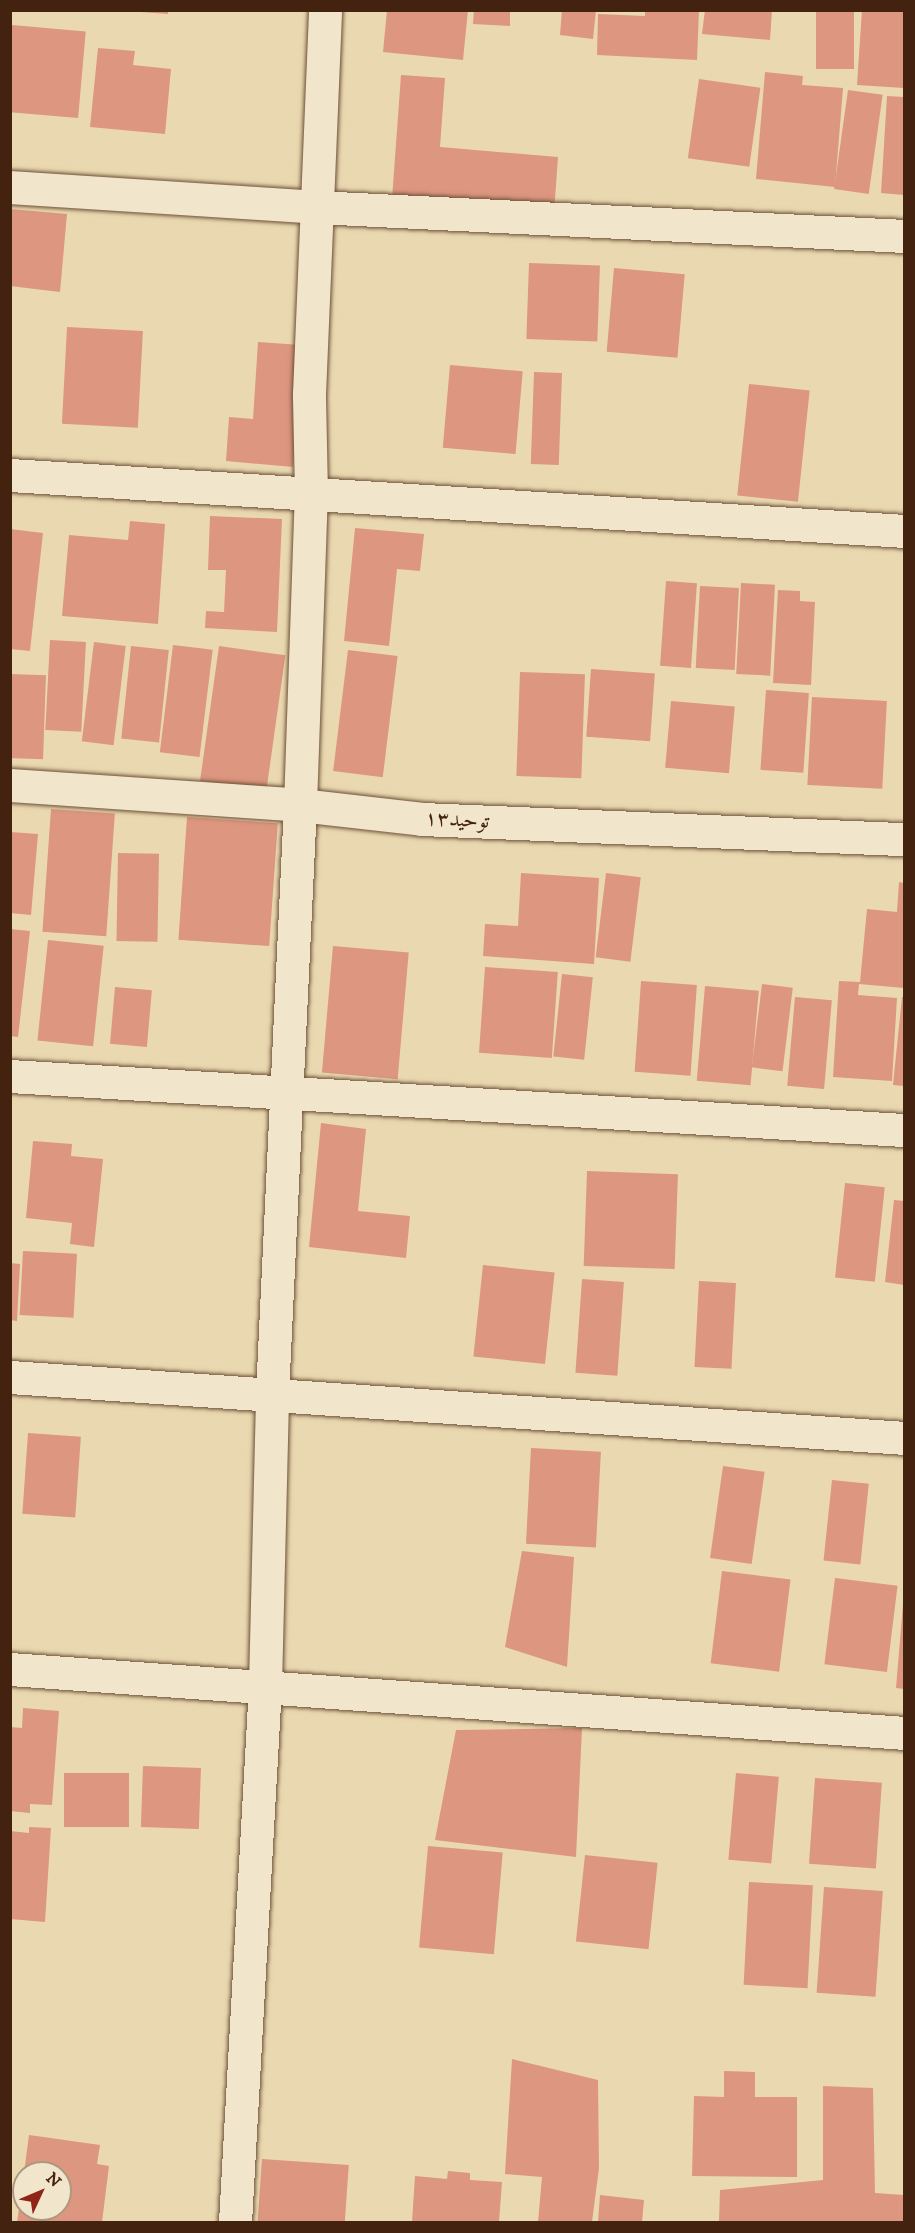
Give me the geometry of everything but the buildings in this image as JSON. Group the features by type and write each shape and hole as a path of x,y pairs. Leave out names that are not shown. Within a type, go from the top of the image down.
{"street":[{"path":"235,2223 265,1685 272,1394 300,805 311,493 309,394 325,10"},
{"path":"10,187 316,207 904,236"},
{"path":"10,475 904,531"},
{"name":"توحید۱۳","path":"10,785 300,805 422,819 904,839"},
{"path":"10,1076 904,1130"},
{"path":"10,1377 904,1438"},
{"path":"10,1669 265,1685 904,1733"}]}
